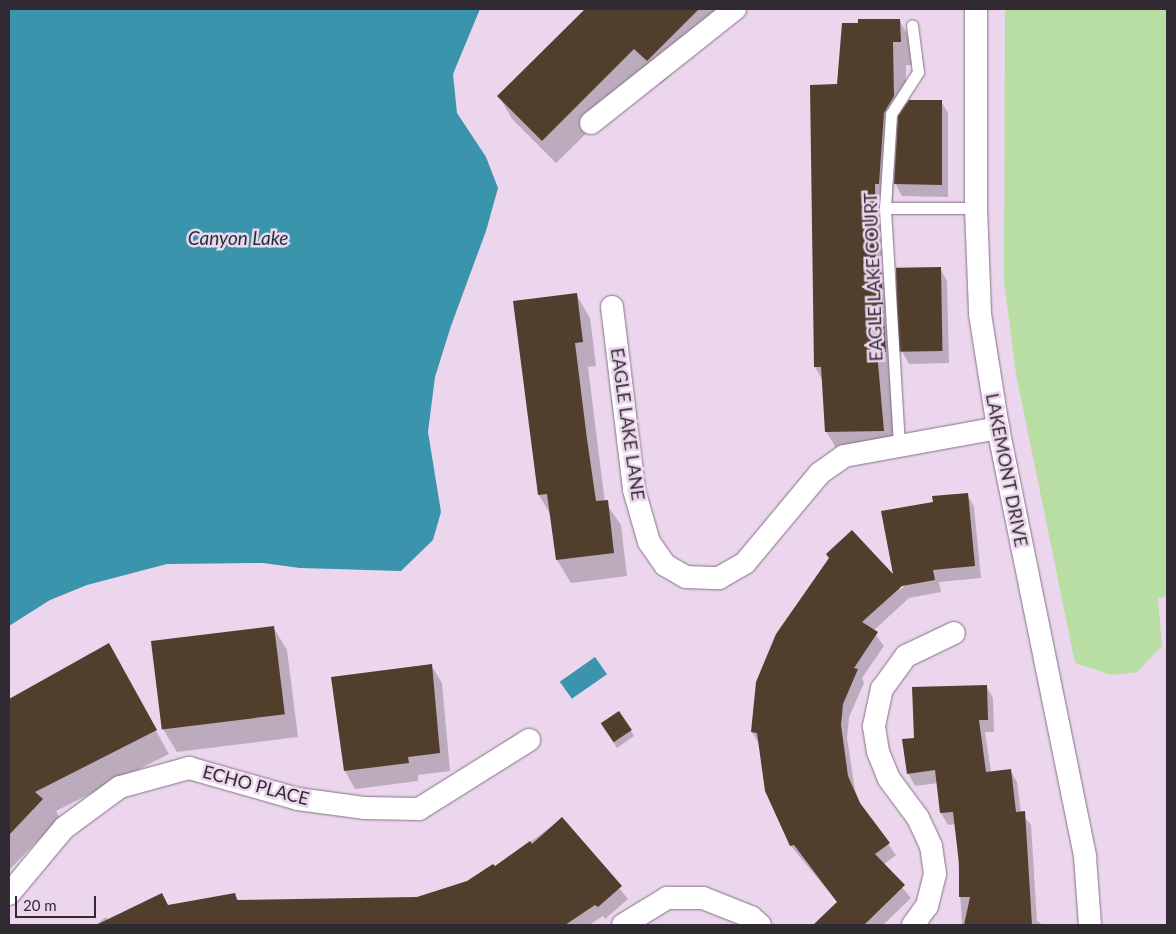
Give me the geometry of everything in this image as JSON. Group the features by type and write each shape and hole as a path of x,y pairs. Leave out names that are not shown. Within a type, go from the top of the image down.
{"street":[{"path":"591,123 735,9"},
{"name":"LAKEMONT DRIVE","path":"976,9 976,208 980,314 998,428 1085,857 1090,925"},
{"name":"EAGLE LAKE LANE","path":"612,307 634,490 649,542 665,565 686,577 719,578 745,563 820,473 844,456 998,428"},
{"path":"913,925 927,906 935,874 931,846 918,818 889,779 878,752 874,726 882,689 906,656 954,633"},
{"name":"ECHO PLACE","path":"9,894 64,828 120,787 189,768 298,799 365,808 419,809 529,740"},
{"path":"623,925 667,898 703,898 751,917 760,925"}],"lane":[{"name":"EAGLE LAKE COURT","path":"899,446 885,208 891,114 918,72 912,25"},
{"path":"885,208 976,208"}],"green space":[{"path":"1005,9 1167,9 1167,597 1158,598 1162,646 1137,672 1112,675 1075,663 1016,374 1004,281"}],"water":[{"name":"Canyon Lake","path":"9,9 480,9 453,74 457,113 486,157 498,188 486,231 451,326 435,377 428,432 441,512 433,540 401,571 300,568 263,563 167,564 87,585 50,600 9,626"},
{"path":"595,657 607,674 572,699 560,682"}],"building":[{"path":"585,9 699,9 647,61 634,49 542,141 497,96"},
{"path":"858,19 900,19 901,42 893,42 894,96 884,113 879,184 875,184 876,269 881,269 886,352 877,352 884,431 825,432 821,367 814,367 810,85 837,84 842,23 858,23"},
{"path":"909,100 942,100 942,185 894,184 898,116"},
{"path":"941,267 942,351 897,352 896,268"},
{"path":"577,293 583,342 575,343 587,439 596,501 608,500 614,553 556,560 547,494 538,495 513,301"},
{"path":"968,493 975,566 933,570 935,580 902,586 862,622 878,632 854,668 858,669 843,704 841,725 848,776 860,803 890,843 875,854 905,885 864,925 813,925 837,902 794,845 790,846 765,791 757,733 751,732 756,682 776,634 829,558 826,554 852,530 893,574 881,511 933,502 932,496"},
{"path":"274,626 285,714 162,729 151,641"},
{"path":"109,643 157,730 35,792 43,799 9,835 9,699"},
{"path":"432,664 440,753 408,757 409,763 344,771 331,677"},
{"path":"987,685 988,720 979,720 986,772 1011,769 1016,812 1025,811 1032,925 964,925 970,897 959,897 959,863 953,812 940,813 935,770 907,774 902,739 914,738 912,687"},
{"path":"619,711 632,730 614,742 601,723"},
{"path":"562,817 622,886 598,907 595,905 565,925 96,925 162,893 168,905 235,893 237,900 417,897 467,881 493,864 495,866 530,841 532,844"}]}
